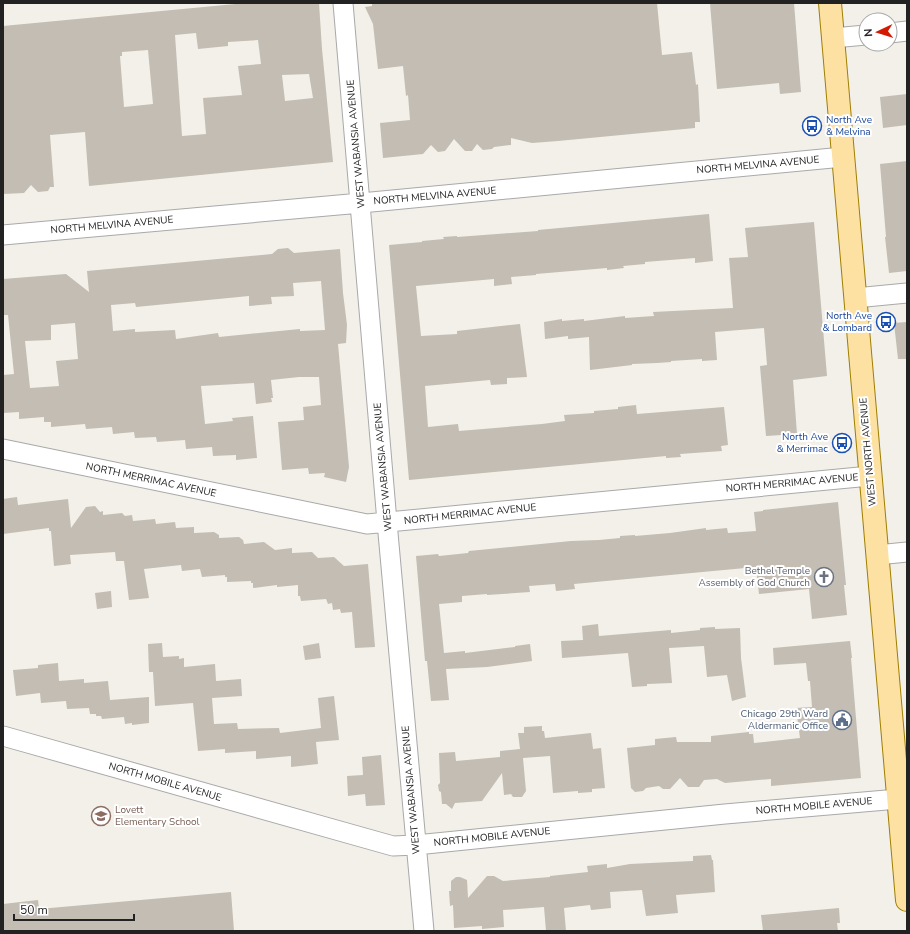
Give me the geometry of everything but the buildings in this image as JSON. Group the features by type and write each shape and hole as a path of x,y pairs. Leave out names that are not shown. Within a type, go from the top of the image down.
{"main road":[{"name":"WEST NORTH AVENUE","path":"830,3 907,900"}],"street":[{"name":"WEST WABANSIA AVENUE","path":"343,3 387,522 424,931"},
{"path":"833,38 858,36"},
{"name":"NORTH MELVINA AVENUE","path":"3,235 361,203 843,157"},
{"path":"855,298 907,293"},
{"name":"NORTH MERRIMAC AVENUE","path":"3,449 367,524 870,476"},
{"path":"877,555 907,552"},
{"name":"NORTH MOBILE AVENUE","path":"3,736 393,846 898,799"}],"place":[{"name":"North Ave & Melvina","path":"812,126"},
{"name":"North Ave & Lombard","path":"886,322"},
{"name":"North Ave & Merrimac","path":"842,443"},
{"name":"Bethel Temple Assembly of God Church","path":"824,577"},
{"name":"Chicago 29th Ward Aldermanic Office","path":"842,720"},
{"name":"Lovett Elementary School","path":"101,816"}]}
